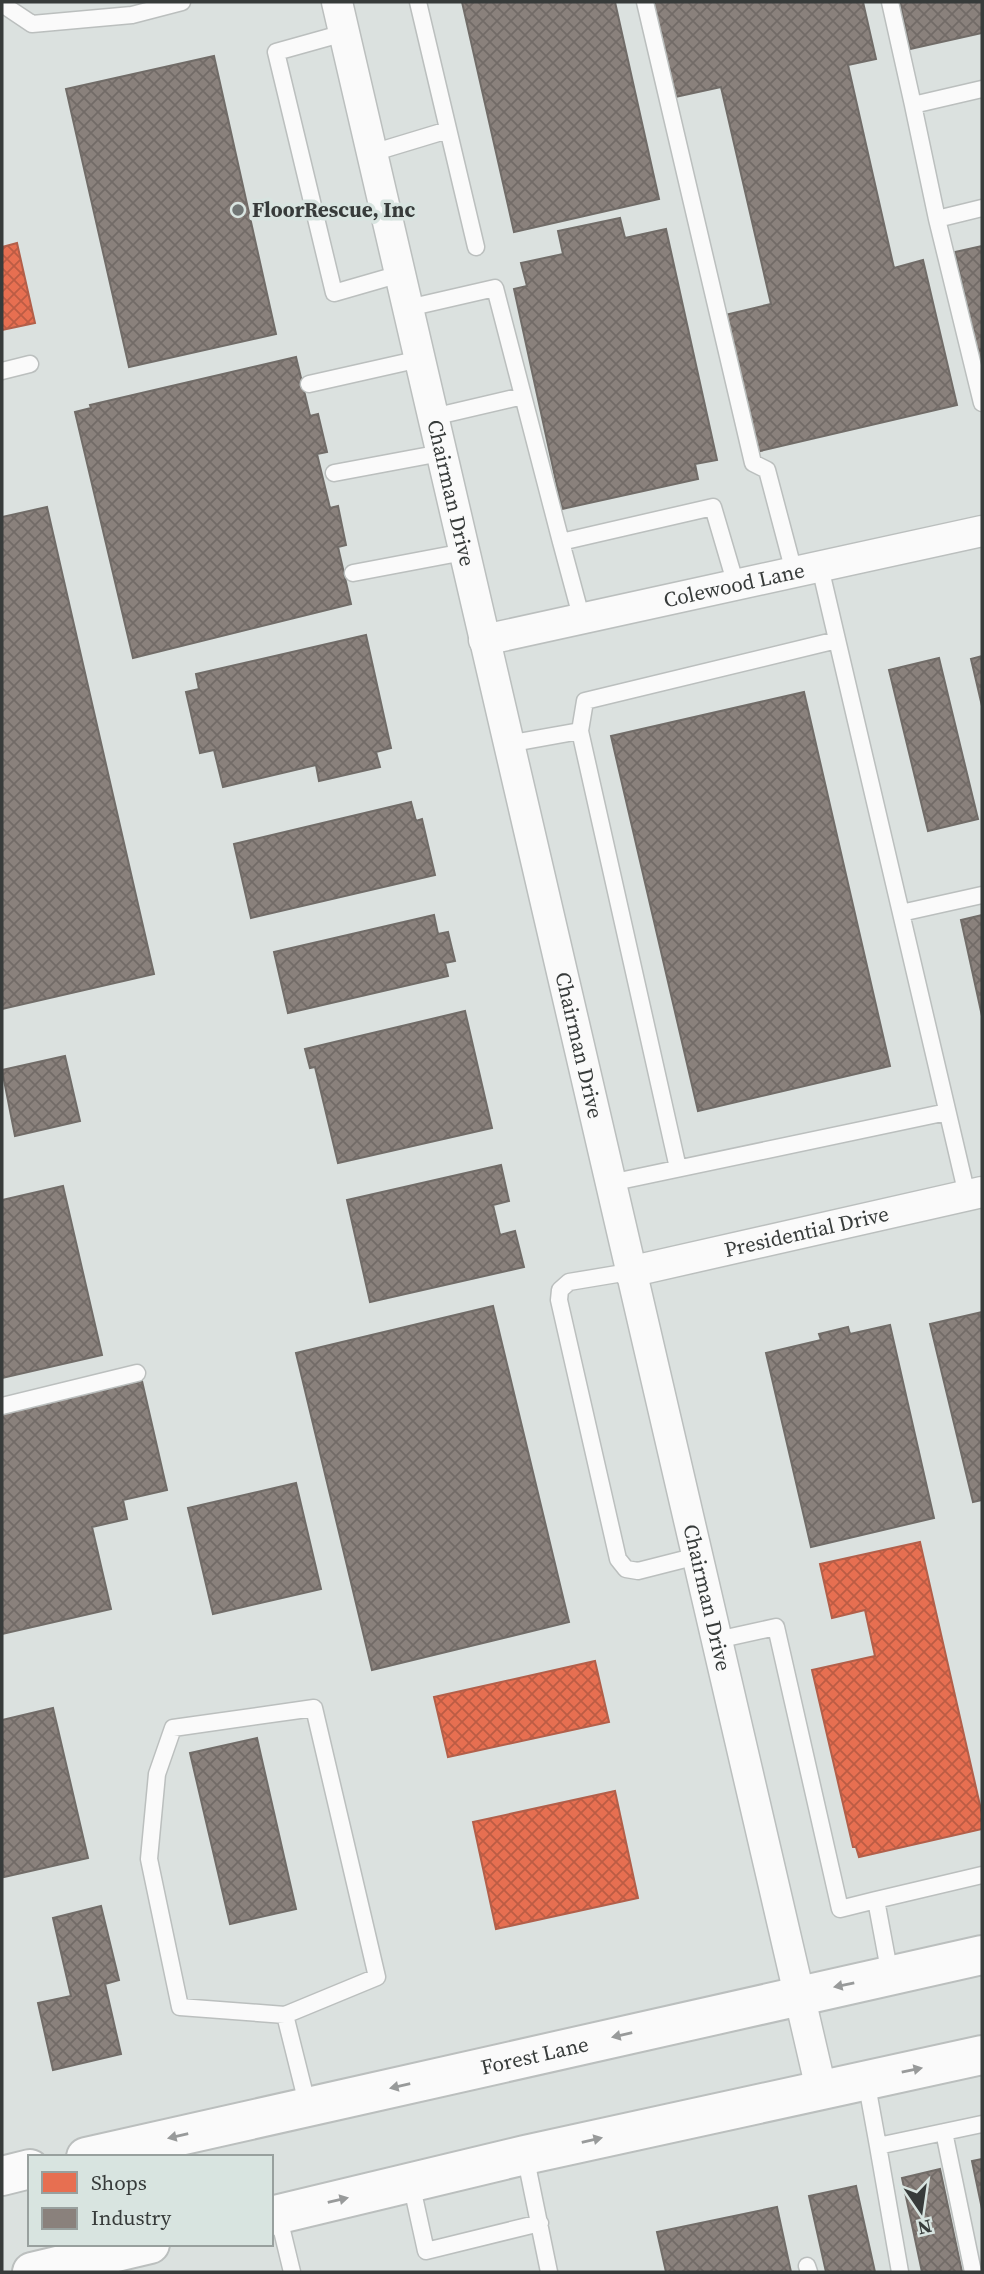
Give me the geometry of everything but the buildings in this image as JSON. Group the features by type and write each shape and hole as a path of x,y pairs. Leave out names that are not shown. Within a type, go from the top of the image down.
{"main road":[{"name":"Forest Lane","path":"95,2155 982,1955"},
{"path":"275,2215 525,2155 982,2055"},
{"path":"2,2176 28,2170"},
{"path":"55,2270 143,2246"}],"street":[{"name":"Chairman Drive","path":"337,2 629,1272 821,2089"},
{"name":"Colewood Lane","path":"484,640 982,530"},
{"name":"Presidential Drive","path":"629,1272 975,1193"}],"lane":[{"path":"2,4 32,24 132,15 181,2"},
{"path":"418,2 477,247"},
{"path":"645,2 753,463 767,470 837,640 947,1112 975,1193"},
{"path":"890,2 937,219 982,403"},
{"path":"344,33 276,52 334,293 400,274"},
{"path":"913,105 982,89"},
{"path":"372,153 448,130"},
{"path":"937,219 982,208"},
{"path":"408,308 495,288 582,620"},
{"path":"309,384 419,359"},
{"path":"2,371 30,364"},
{"path":"433,417 523,396"},
{"path":"334,473 441,453"},
{"path":"561,542 713,507 736,585"},
{"path":"353,573 464,552"},
{"path":"678,1168 580,731 585,701 837,640"},
{"path":"508,744 580,731"},
{"path":"901,913 982,895"},
{"path":"610,1183 947,1112"},
{"path":"629,1272 569,1282 560,1290 559,1300 618,1559 626,1569 638,1571 697,1556"},
{"path":"2,1406 137,1373"},
{"path":"717,1640 776,1627 840,1909 982,1875"},
{"path":"314,1708 377,1977 285,2015 180,2007 149,1860 150,1847 157,1774 173,1728 314,1708"},
{"path":"876,1900 890,1975"},
{"path":"285,2015 308,2107"},
{"path":"866,2080 900,2272"},
{"path":"878,2146 982,2124"},
{"path":"944,2132 974,2272"},
{"path":"525,2155 549,2272"},
{"path":"411,2182 426,2251 540,2223"},
{"path":"275,2215 292,2272"}],"place":[{"name":"FloorRescue, Inc","path":"238,210"}]}
